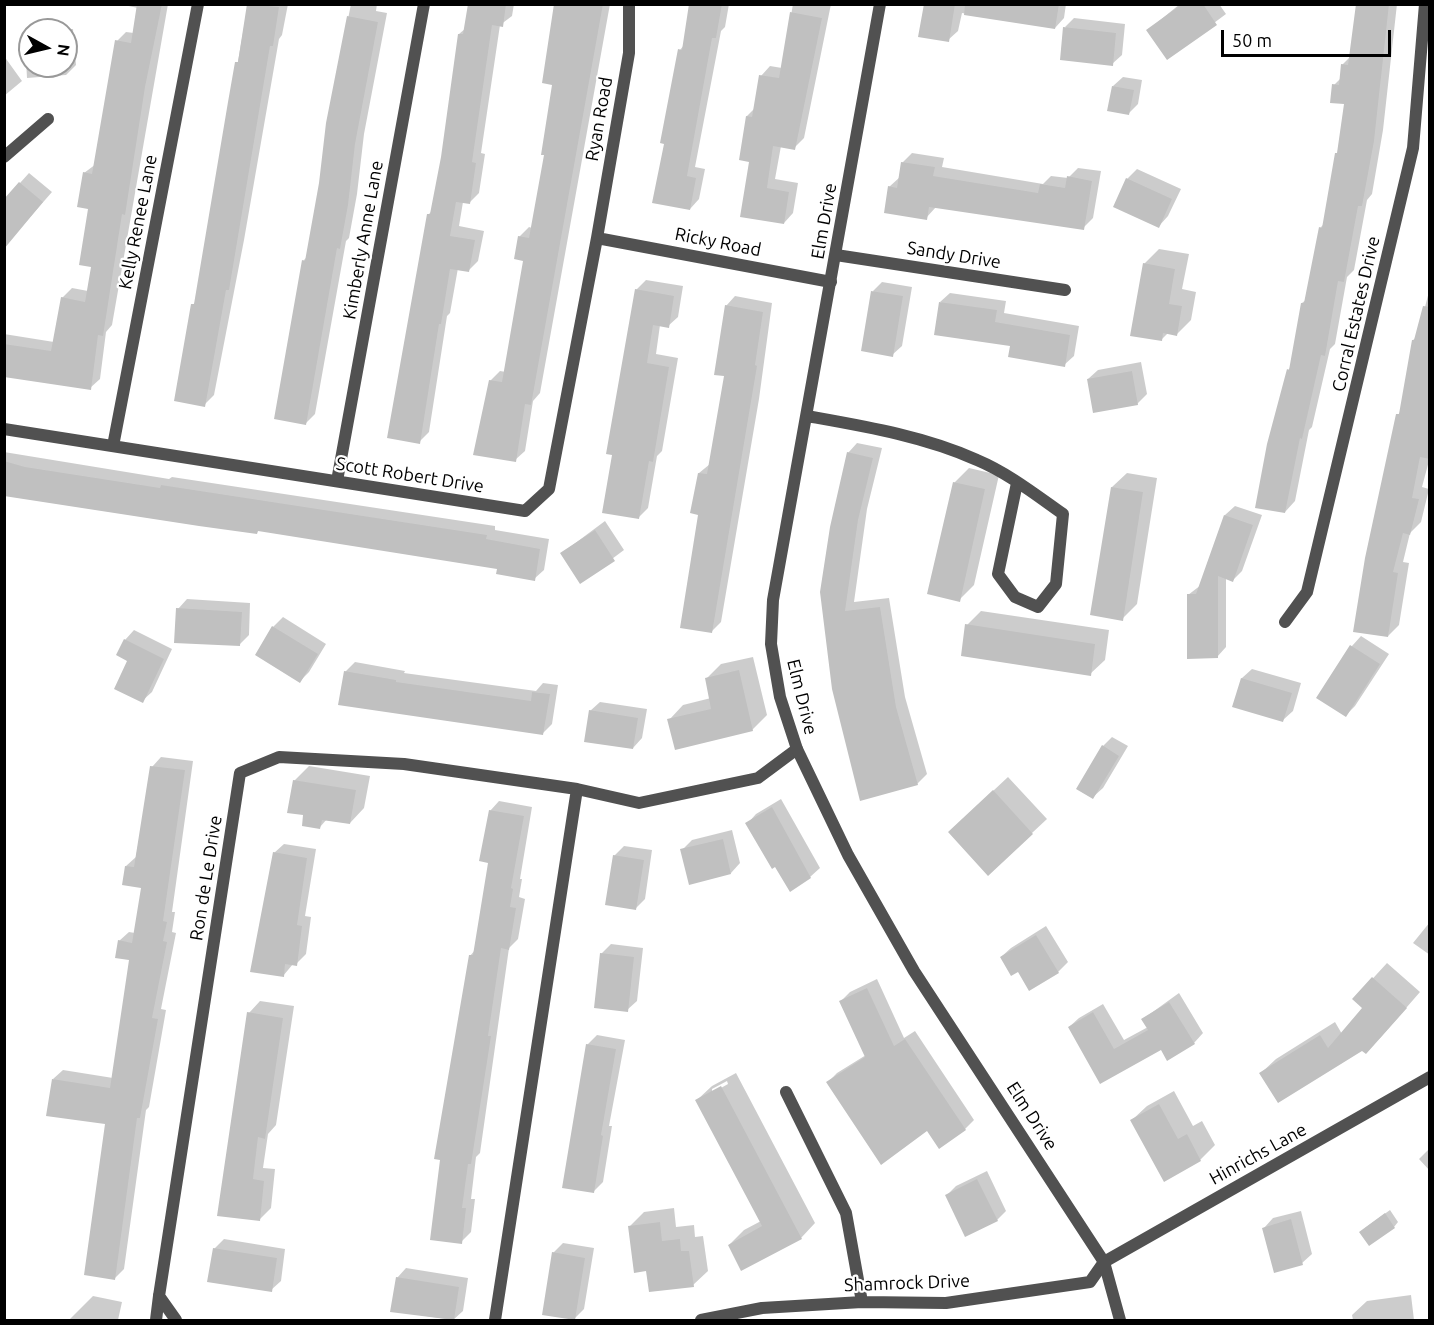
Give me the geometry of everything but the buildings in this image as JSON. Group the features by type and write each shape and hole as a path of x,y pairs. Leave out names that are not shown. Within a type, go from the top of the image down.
{"street":[{"name":"Kelly Renee Lane","path":"113,446 198,4"},
{"name":"Kimberly Anne Lane","path":"337,481 424,4"},
{"name":"Ryan Road","path":"597,238 629,53 629,4"},
{"name":"Elm Drive","path":"880,4 773,600 771,644 780,697 797,749 848,855 915,971 1104,1262 1120,1320"},
{"name":"Corral Estates Drive","path":"1285,622 1306,592 1413,148 1425,4"},
{"path":"4,157 48,119"},
{"name":"Scott Robert Drive","path":"4,429 525,511 549,489 597,238"},
{"name":"Ricky Road","path":"597,238 831,282"},
{"name":"Sandy Drive","path":"836,255 1065,290"},
{"path":"807,416 919,440 978,460 1017,483 1063,514 1056,584 1038,607 1015,597 998,574 1017,483"},
{"name":"Ron de Le Drive","path":"159,1296 240,773 279,757 404,764 577,789 639,803 758,778 797,749"},
{"path":"495,1320 577,789"},
{"name":"Hinrichs Lane","path":"1104,1262 1430,1077"},
{"path":"786,1092 846,1213 862,1302"},
{"name":"Shamrock Drive","path":"705,1320 762,1308 862,1302 946,1303 1090,1282 1104,1262"},
{"path":"156,1320 159,1296"},
{"path":"159,1296 176,1320"}]}
